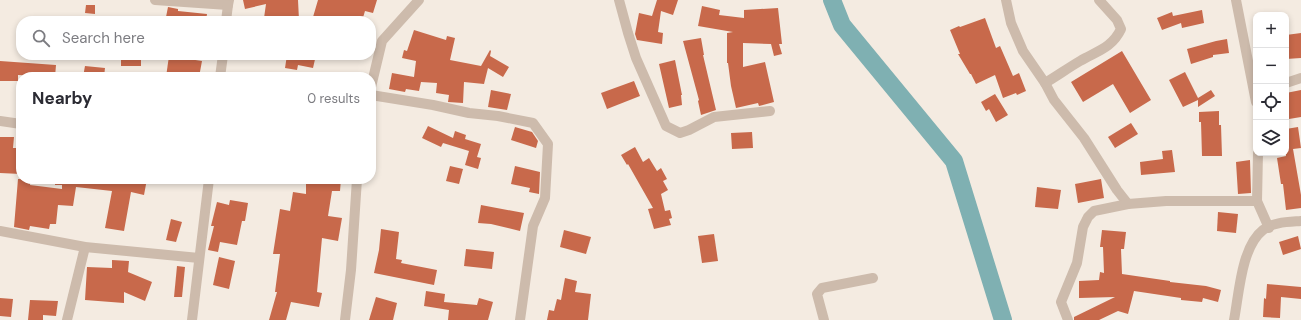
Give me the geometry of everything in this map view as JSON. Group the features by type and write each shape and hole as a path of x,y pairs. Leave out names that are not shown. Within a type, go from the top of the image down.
{"street":[{"path":"155,0 228,2 227,16"},
{"path":"375,72 382,41 419,0"},
{"path":"619,0 636,58 666,126 680,133 714,117 770,111"},
{"path":"1006,0 1011,23 1023,51 1045,83 1054,100 1084,138 1117,190 1128,204"},
{"path":"1045,83 1081,60 1101,50 1117,37 1121,29 1117,20 1099,0"},
{"path":"1236,0 1254,84"},
{"path":"221,72 222,60"},
{"path":"1289,82 1301,78"},
{"path":"376,96 533,123 548,144 546,198 533,226 520,320"},
{"path":"0,121 16,123"},
{"path":"1258,156 1257,201 1269,228"},
{"path":"192,320 208,184"},
{"path":"344,320 351,270 356,184"},
{"path":"1068,320 1061,302 1077,263 1083,227 1088,217 1094,211 1128,204 1166,201 1257,201"},
{"path":"1234,320 1244,265 1250,247 1263,230 1282,222 1301,221"},
{"path":"0,231 85,247 199,258"},
{"path":"67,320 85,247"},
{"path":"824,320 817,294 822,288 873,278"}],"building":[{"path":"243,0 298,0 299,16 264,16 266,4 245,9"},
{"path":"318,0 377,0 373,13 365,11 364,16 313,16"},
{"path":"657,0 678,0 673,15 661,11 658,32 663,33 662,44 637,40 635,34 639,13 652,16"},
{"path":"86,5 95,5 95,14 85,13"},
{"path":"702,6 720,10 719,15 744,18 744,10 778,8 782,44 779,44 782,54 774,56 771,44 743,43 743,67 765,62 774,102 759,106 758,103 736,108 727,63 727,33 733,32 698,26"},
{"path":"168,7 178,9 178,11 207,14 207,16 166,16"},
{"path":"1202,10 1204,23 1182,28 1181,23 1162,30 1157,18 1172,12 1173,16"},
{"path":"985,18 996,48 1000,46 1013,76 1019,73 1026,91 1017,95 1016,93 1003,98 995,75 976,84 958,54 960,54 950,30"},
{"path":"414,30 446,40 447,36 455,38 450,60 481,66 490,50 490,56 509,67 503,77 488,68 484,84 464,82 463,103 448,102 449,95 436,93 437,83 421,82 419,91 406,89 405,92 389,89 392,73 414,77 416,61 402,58 404,50 407,51"},
{"path":"1301,33 1301,58 1289,59 1289,35"},
{"path":"701,38 703,55 716,110 701,115 699,100 683,41"},
{"path":"1227,39 1229,53 1213,55 1213,57 1191,64 1187,49"},
{"path":"1122,51 1151,100 1130,113 1113,84 1083,102 1071,82"},
{"path":"121,60 141,60 141,66 121,66"},
{"path":"168,60 202,61 200,72 167,72"},
{"path":"286,60 315,60 313,68 298,65 297,70 285,68"},
{"path":"675,60 682,95 682,105 669,108 659,64"},
{"path":"0,61 56,65 55,72 16,72 16,81 0,81"},
{"path":"85,66 105,68 105,72 84,72"},
{"path":"1185,72 1198,98 1211,90 1215,96 1198,107 1198,100 1183,107 1169,80"},
{"path":"634,81 640,96 607,109 601,93"},
{"path":"491,90 511,94 507,110 488,107"},
{"path":"1301,90 1301,117 1289,119 1289,92"},
{"path":"995,94 1008,115 996,122 989,109 986,111 981,102"},
{"path":"1219,111 1222,156 1202,156 1201,122 1199,122 1199,112"},
{"path":"1131,123 1138,134 1115,148 1108,137"},
{"path":"428,126 453,138 455,131 466,135 465,139 481,144 477,157 481,158 478,169 465,165 469,151 443,143 441,147 422,138"},
{"path":"515,127 532,132 538,141 536,148 511,140"},
{"path":"1298,127 1301,148 1293,149 1301,195 1301,208 1286,210 1283,184 1281,184 1277,158 1289,156 1289,128"},
{"path":"752,132 753,148 732,149 731,133"},
{"path":"0,137 14,137 13,148 16,148 16,174 0,173"},
{"path":"635,147 643,162 649,158 657,171 661,168 667,179 663,181 668,190 661,194 665,211 670,210 672,218 669,219 671,225 654,229 648,209 653,208 628,164 627,165 621,155"},
{"path":"1172,150 1175,172 1141,175 1140,162 1163,159 1162,151"},
{"path":"1250,160 1251,193 1238,194 1236,162"},
{"path":"450,166 463,169 459,184 446,181"},
{"path":"515,166 540,172 539,194 529,192 530,188 511,184"},
{"path":"1101,179 1104,198 1078,203 1075,184"},
{"path":"18,184 30,184 62,189 62,185 55,184 146,184 144,195 131,192 124,231 105,228 112,191 76,187 73,206 58,205 56,224 50,224 49,229 30,226 29,230 14,227"},
{"path":"306,184 341,184 340,191 332,191 328,216 342,218 338,241 322,238 317,292 322,293 319,307 291,302 286,320 269,320 277,292 275,292 280,254 273,254 280,209 290,211 293,192 306,194"},
{"path":"1037,187 1061,190 1058,209 1035,207"},
{"path":"230,200 248,203 245,221 242,221 237,245 220,242 218,252 208,250 214,226 211,226 217,202 229,205"},
{"path":"481,205 524,213 520,231 491,224 478,223"},
{"path":"1218,212 1238,214 1236,233 1217,231"},
{"path":"171,219 182,222 176,242 166,240"},
{"path":"381,229 399,232 396,259 402,260 401,263 437,270 434,285 374,273 379,250"},
{"path":"564,230 591,237 586,254 560,247"},
{"path":"1102,230 1126,232 1124,249 1121,249 1122,274 1206,286 1221,290 1218,302 1203,298 1202,302 1181,300 1181,298 1134,291 1128,314 1118,311 1099,320 1074,320 1074,317 1115,297 1079,298 1079,281 1099,280 1100,272 1104,273 1103,247 1100,247"},
{"path":"714,234 718,261 702,263 698,236"},
{"path":"1298,236 1301,249 1283,255 1279,242"},
{"path":"466,249 494,252 492,269 464,266"},
{"path":"219,257 235,261 229,289 213,285"},
{"path":"112,260 129,261 128,272 152,282 145,301 124,292 124,303 85,300 87,267 112,268"},
{"path":"177,266 185,267 182,297 174,297"},
{"path":"565,278 577,281 575,292 591,294 588,320 547,320 549,310 554,311 557,299 561,300"},
{"path":"1267,284 1301,287 1301,299 1281,297 1280,318 1263,317 1264,298 1266,299"},
{"path":"426,291 445,294 444,302 477,305 479,298 493,302 488,320 448,320 449,310 424,306"},
{"path":"376,297 397,303 393,320 369,320"},
{"path":"0,298 13,299 11,317 0,316"},
{"path":"30,300 58,301 56,316 43,315 43,320 28,320"}],"waterway":[{"path":"832,0 842,25 954,161 1003,320"}]}
